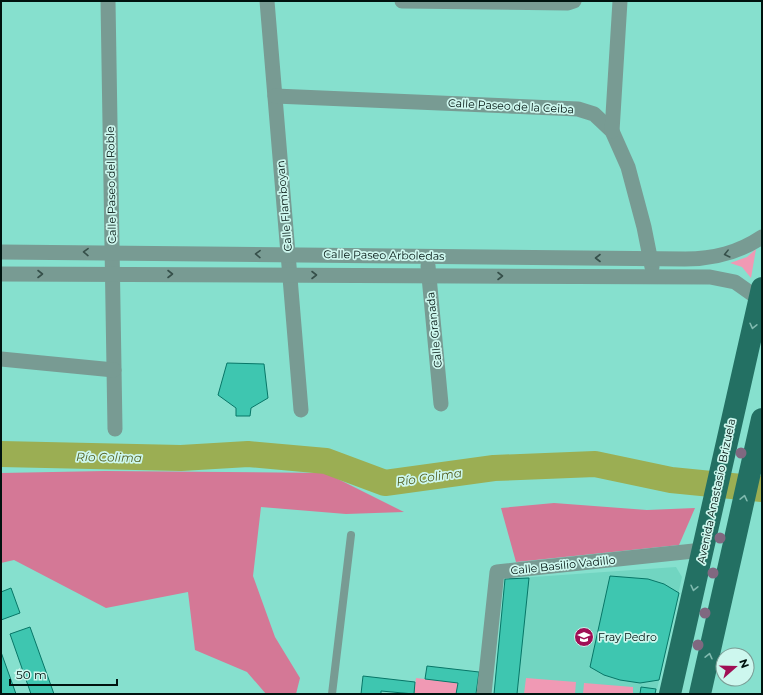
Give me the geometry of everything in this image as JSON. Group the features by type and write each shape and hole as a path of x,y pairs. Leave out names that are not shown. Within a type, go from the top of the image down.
{"main road":[{"name":"Avenida Anastasio Brizuela","path":"670,694 761,294"},
{"path":"700,694 762,419"}],"street":[{"name":"Calle Paseo del Roble","path":"108,1 116,429"},
{"name":"Calle Flamboyan","path":"268,1 301,410"},
{"path":"402,1 568,3 574,1"},
{"path":"612,131 620,1"},
{"name":"Calle Paseo de la Ceiba","path":"275,96 578,109 594,114 612,131 628,167 644,227 654,276"},
{"name":"Calle Paseo Arboledas","path":"1,252 701,259 730,254 762,237"},
{"name":"Calle Granada","path":"427,256 441,404"},
{"path":"472,256 473,276"},
{"name":"Calle Paseo Arboledas","path":"1,274 654,276 720,278 735,282 761,294"},
{"path":"1,359 114,370"},
{"name":"Calle Basilio Vadillo","path":"484,694 497,572 704,543"}],"lane":[{"path":"332,694 351,535"}],"shaded area":[{"path":"756,249 751,278 742,267 730,263 747,257"},
{"path":"105,471 326,473 404,512 346,514 261,507 253,576 275,637 300,678 296,694 266,694 247,672 195,650 188,592 106,608 14,560 1,563 1,473"},
{"path":"554,503 647,510 695,508 679,545 516,562 501,508"},
{"name":"Fray Pedro","path":"676,567 682,577 656,694 494,694 505,579"},
{"path":"416,678 458,683 456,694 414,694"},
{"path":"526,678 576,682 575,694 524,694"},
{"path":"584,683 633,687 633,694 583,694"}],"building":[{"path":"227,363 264,364 268,398 251,408 250,416 236,416 236,408 218,395"},
{"path":"610,576 648,579 664,584 679,593 659,680 640,683 620,680 604,675 590,667"},
{"path":"529,578 517,694 494,694 505,579"},
{"path":"11,588 20,613 1,620 1,592"},
{"path":"30,627 54,694 31,694 10,634"},
{"path":"1,652 16,694 1,694"},
{"path":"427,666 479,672 476,694 456,694 458,683 425,679"},
{"path":"363,676 415,682 414,694 381,691 381,694 361,694"},
{"path":"641,687 656,689 655,694 640,694"}],"waterway":[{"name":"Río Colima","path":"1,454 181,458 248,454 326,461 385,483 494,468 595,464 671,480 762,489"}],"place":[{"name":"Fray Pedro","path":"584,637"}]}
